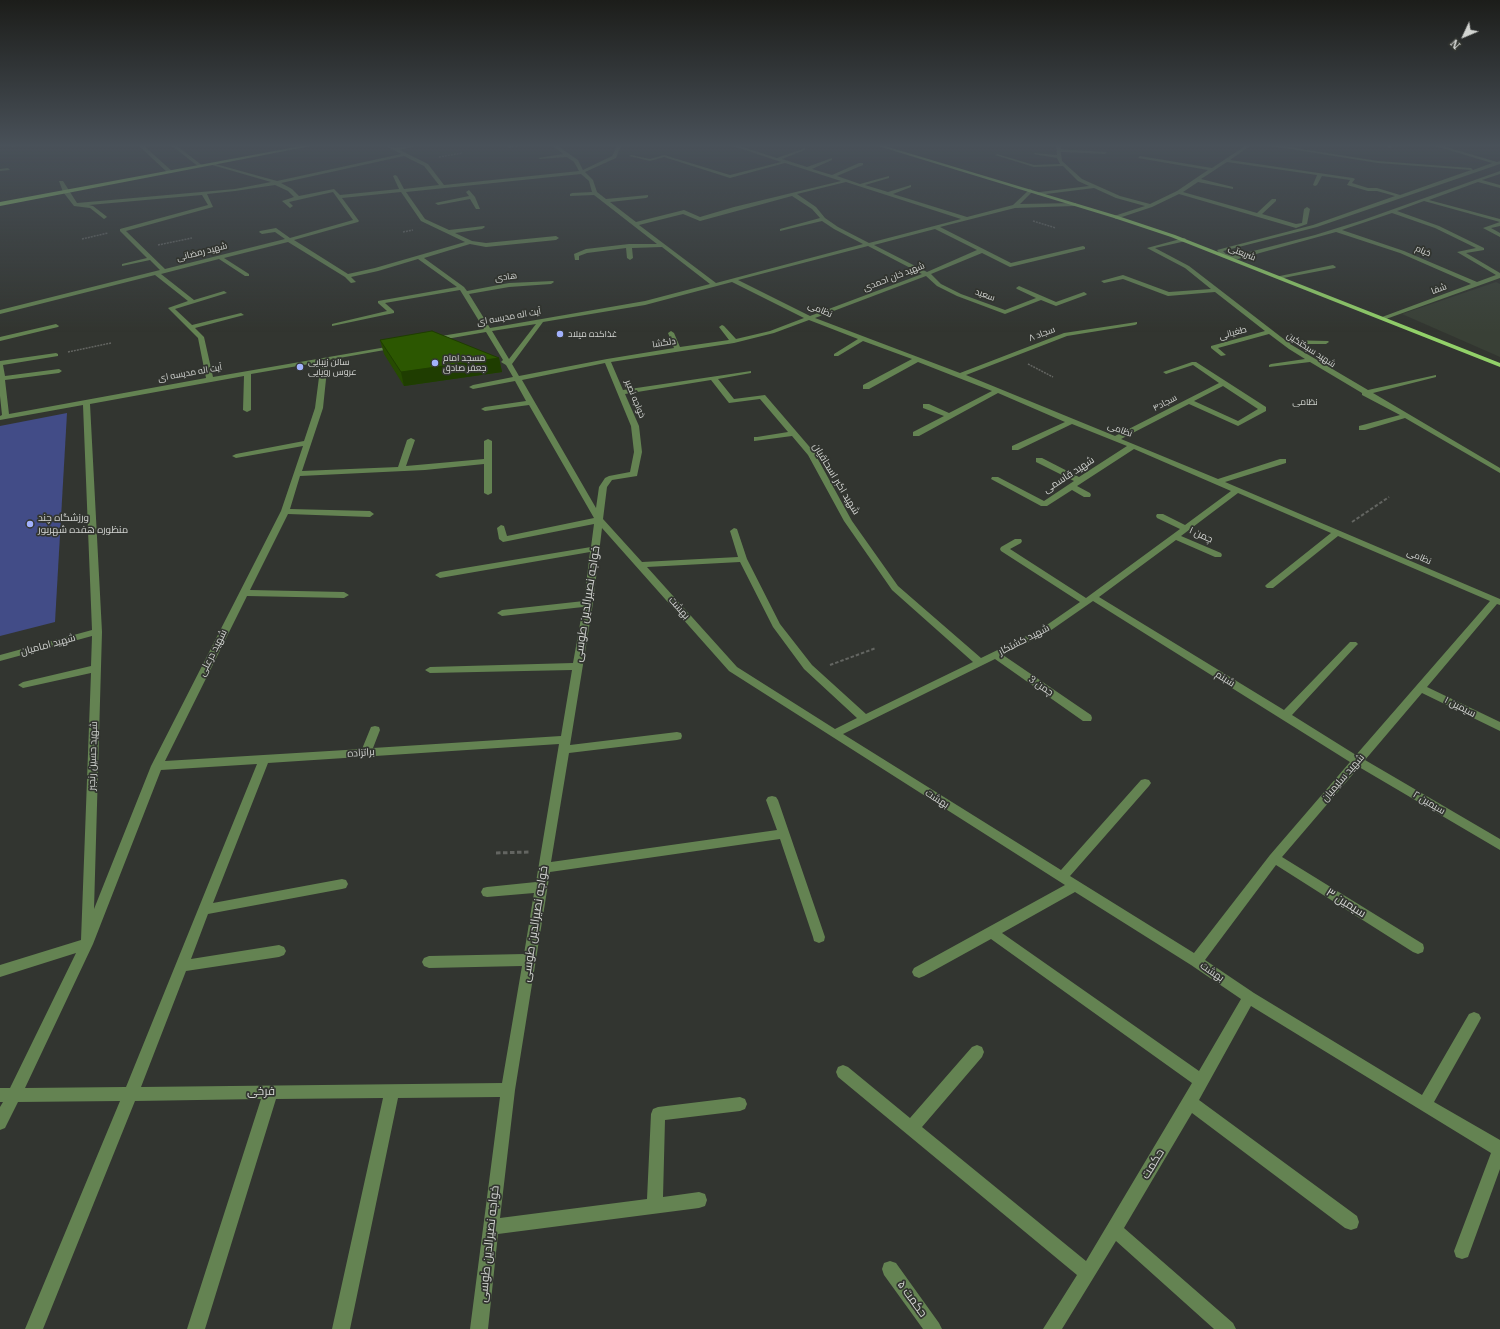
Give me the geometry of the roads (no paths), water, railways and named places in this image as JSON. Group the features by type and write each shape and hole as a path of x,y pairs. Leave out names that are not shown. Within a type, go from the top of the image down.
{"main road":[{"name":"شریعتی","path":"1087,208 1184,240 1500,365"}],"street":[{"path":"92,208 104,217"},
{"path":"164,270 122,230 204,208"},
{"name":"شهید رمضانی","path":"0,312 289,240 356,221 347,208"},
{"path":"415,208 423,220 470,242 486,245 556,238"},
{"path":"613,208 715,285"},
{"path":"635,224 684,212 700,219 736,208"},
{"name":"سعید","path":"814,208 823,219 836,228 927,274 939,285 959,295 1005,312 1041,298"},
{"path":"933,208 968,219"},
{"name":"آیت اله مدیسه ای","path":"425,341 645,303 1008,208"},
{"path":"1116,217 1144,208"},
{"path":"1234,208 1296,226 1305,223 1315,226"},
{"path":"1258,215 1265,208"},
{"path":"1365,208 1315,226 1220,250 1224,256 1238,257 1336,230 1401,208"},
{"path":"1453,208 1500,221"},
{"path":"1305,223 1307,209"},
{"path":"1392,211 1437,227 1482,249 1460,252 1500,276"},
{"path":"782,230 823,219"},
{"path":"1500,224 1486,228 1500,236"},
{"path":"449,232 482,227"},
{"path":"936,227 981,251 1010,264 1083,248"},
{"path":"262,232 276,230 289,240 347,276 353,282"},
{"name":"خیام","path":"1336,230 1402,252 1478,285"},
{"name":"شهید سبکتکین","path":"1184,240 1150,248 1187,267 1283,342 1310,360 1404,416 1498,468"},
{"path":"347,276 470,242"},
{"path":"577,259 576,255 586,251 630,246 662,245"},
{"path":"630,246 630,258"},
{"name":"شهید خان احمدی","path":"812,318 927,274 981,251"},
{"path":"219,257 247,275"},
{"path":"419,257 463,290"},
{"path":"124,265 152,258"},
{"path":"1278,277 1333,267"},
{"path":"156,273 192,302"},
{"name":"شفا","path":"1384,318 1500,276"},
{"path":"1104,281 1123,277 1168,294 1215,290"},
{"name":"نظامی","path":"732,280 812,318 960,375 1071,422 1133,446 1498,601"},
{"name":"هادی","path":"334,325 392,312 380,302 463,290 550,282"},
{"path":"1019,288 1056,304 1084,294"},
{"name":"بهشت","path":"463,290 509,364 599,520 733,669 1196,961 1250,997 1500,1149"},
{"path":"210,379 201,337 171,308 224,293"},
{"path":"191,327 241,315"},
{"name":"دلگشا","path":"473,387 607,361 734,341 772,332 812,318"},
{"path":"496,359 509,364 541,321"},
{"name":"سجاد ۸","path":"960,375 1066,334 1135,323"},
{"path":"0,339 56,326"},
{"path":"722,327 734,341"},
{"name":"طغیانی","path":"1224,355 1213,347 1270,332"},
{"path":"671,333 678,350"},
{"path":"441,338 454,343"},
{"path":"836,355 863,338"},
{"path":"1283,342 1326,342"},
{"name":"آیت اله مدیسه ای","path":"3,417 402,345"},
{"path":"3,417 0,364 56,355"},
{"name":"شهید درعلی","path":"88,944 157,766 285,511 319,408 325,359"},
{"path":"866,387 918,359"},
{"path":"1272,366 1310,360"},
{"name":"خواجه نصیر","path":"599,520 603,487 609,478 634,474 638,452 635,426 622,392 607,361"},
{"path":"1166,372 1194,363 1263,410 1238,424 1189,401"},
{"path":"1,379 59,371"},
{"path":"247,410 248,372"},
{"path":"622,392 749,372"},
{"path":"1365,393 1434,376"},
{"name":"شهید اکبر اسحاقیان","path":"714,378 732,401 762,397 811,454 848,521 895,588 980,664"},
{"name":"سجاد۴","path":"1115,439 1223,383"},
{"path":"916,434 997,391"},
{"name":"شهید حسین رنجبر","path":"0,1123 7,1094 88,944 97,632 86,402"},
{"path":"485,409 531,402"},
{"path":"926,406 949,416"},
{"path":"1362,428 1404,416"},
{"path":"1015,448 1071,422"},
{"path":"757,439 793,434"},
{"path":"402,468 412,440"},
{"path":"488,441 488,493"},
{"path":"236,456 308,443"},
{"name":"شهید قاسمی","path":"995,478 1044,504 1133,446"},
{"path":"1039,460 1080,481"},
{"path":"298,474 425,468 488,461"},
{"path":"1218,482 1283,461"},
{"path":"1072,486 1087,495"},
{"name":"شهید کشتکار","path":"834,734 980,664 995,654 1044,631 1089,600 1237,490"},
{"path":"285,511 370,514"},
{"path":"1160,516 1185,528"},
{"path":"501,528 503,539 599,520"},
{"name":"خواجه نصیرالدین طوسی","path":"479,1329 508,1090 578,666 599,520"},
{"path":"734,531 743,559 776,625 813,672 865,719"},
{"path":"1270,586 1337,533"},
{"name":"چمن ۱","path":"1175,536 1218,555"},
{"name":"شبنم","path":"1018,541 1004,548 1358,761"},
{"path":"440,575 595,549"},
{"path":"641,565 743,559"},
{"path":"244,593 344,595"},
{"name":"شهید سلیمیان","path":"1196,961 1274,858 1498,601"},
{"path":"502,613 588,603"},
{"name":"شهید امامیان","path":"0,658 97,632"},
{"path":"1285,716 1353,644"},
{"name":"چمن 3","path":"995,654 1087,718"},
{"path":"430,670 578,666"},
{"path":"23,685 96,668"},
{"name":"سیمین ۱","path":"1421,688 1500,727"},
{"path":"366,752 375,730"},
{"name":"براتزاده","path":"157,766 366,752 565,745 676,736"},
{"path":"34,1329 131,1093 264,759"},
{"name":"سیمین ۲","path":"1358,761 1500,845"},
{"path":"1062,877 1146,783"},
{"path":"772,800 819,937"},
{"path":"544,868 784,834"},
{"name":"سیمین ۳","path":"1274,858 1418,948"},
{"path":"204,910 342,884"},
{"path":"919,972 1075,886"},
{"path":"487,892 541,888"},
{"path":"991,932 1201,1081"},
{"path":"0,971 88,944"},
{"path":"182,966 278,951"},
{"path":"429,962 529,960"},
{"name":"حکمت","path":"1052,1329 1088,1273 1250,997"},
{"path":"1425,1104 1474,1018"},
{"path":"911,1128 977,1052"},
{"path":"843,1072 1088,1273"},
{"name":"فرخی","path":"7,1094 508,1090"},
{"path":"341,1329 392,1091"},
{"path":"196,1329 271,1092"},
{"path":"1189,1102 1351,1222"},
{"path":"655,1206 658,1114 740,1104"},
{"path":"1462,1252 1500,1149"},
{"path":"491,1227 699,1200"},
{"path":"1114,1229 1227,1329"},
{"name":"حکمت ۵","path":"890,1269 934,1329"}],"place":[{"name":"غذاکده میلاد","path":"560,334"},
{"name":"مسجد امام جعفر صادق","path":"435,363"},
{"name":"سالن زیبایی عروس رویایی","path":"300,367"},
{"name":"ورزشگاه چند منظوره هفده شهریور","path":"30,524"}],"district":[{"name":"نظامی","path":"1305,402"}]}
